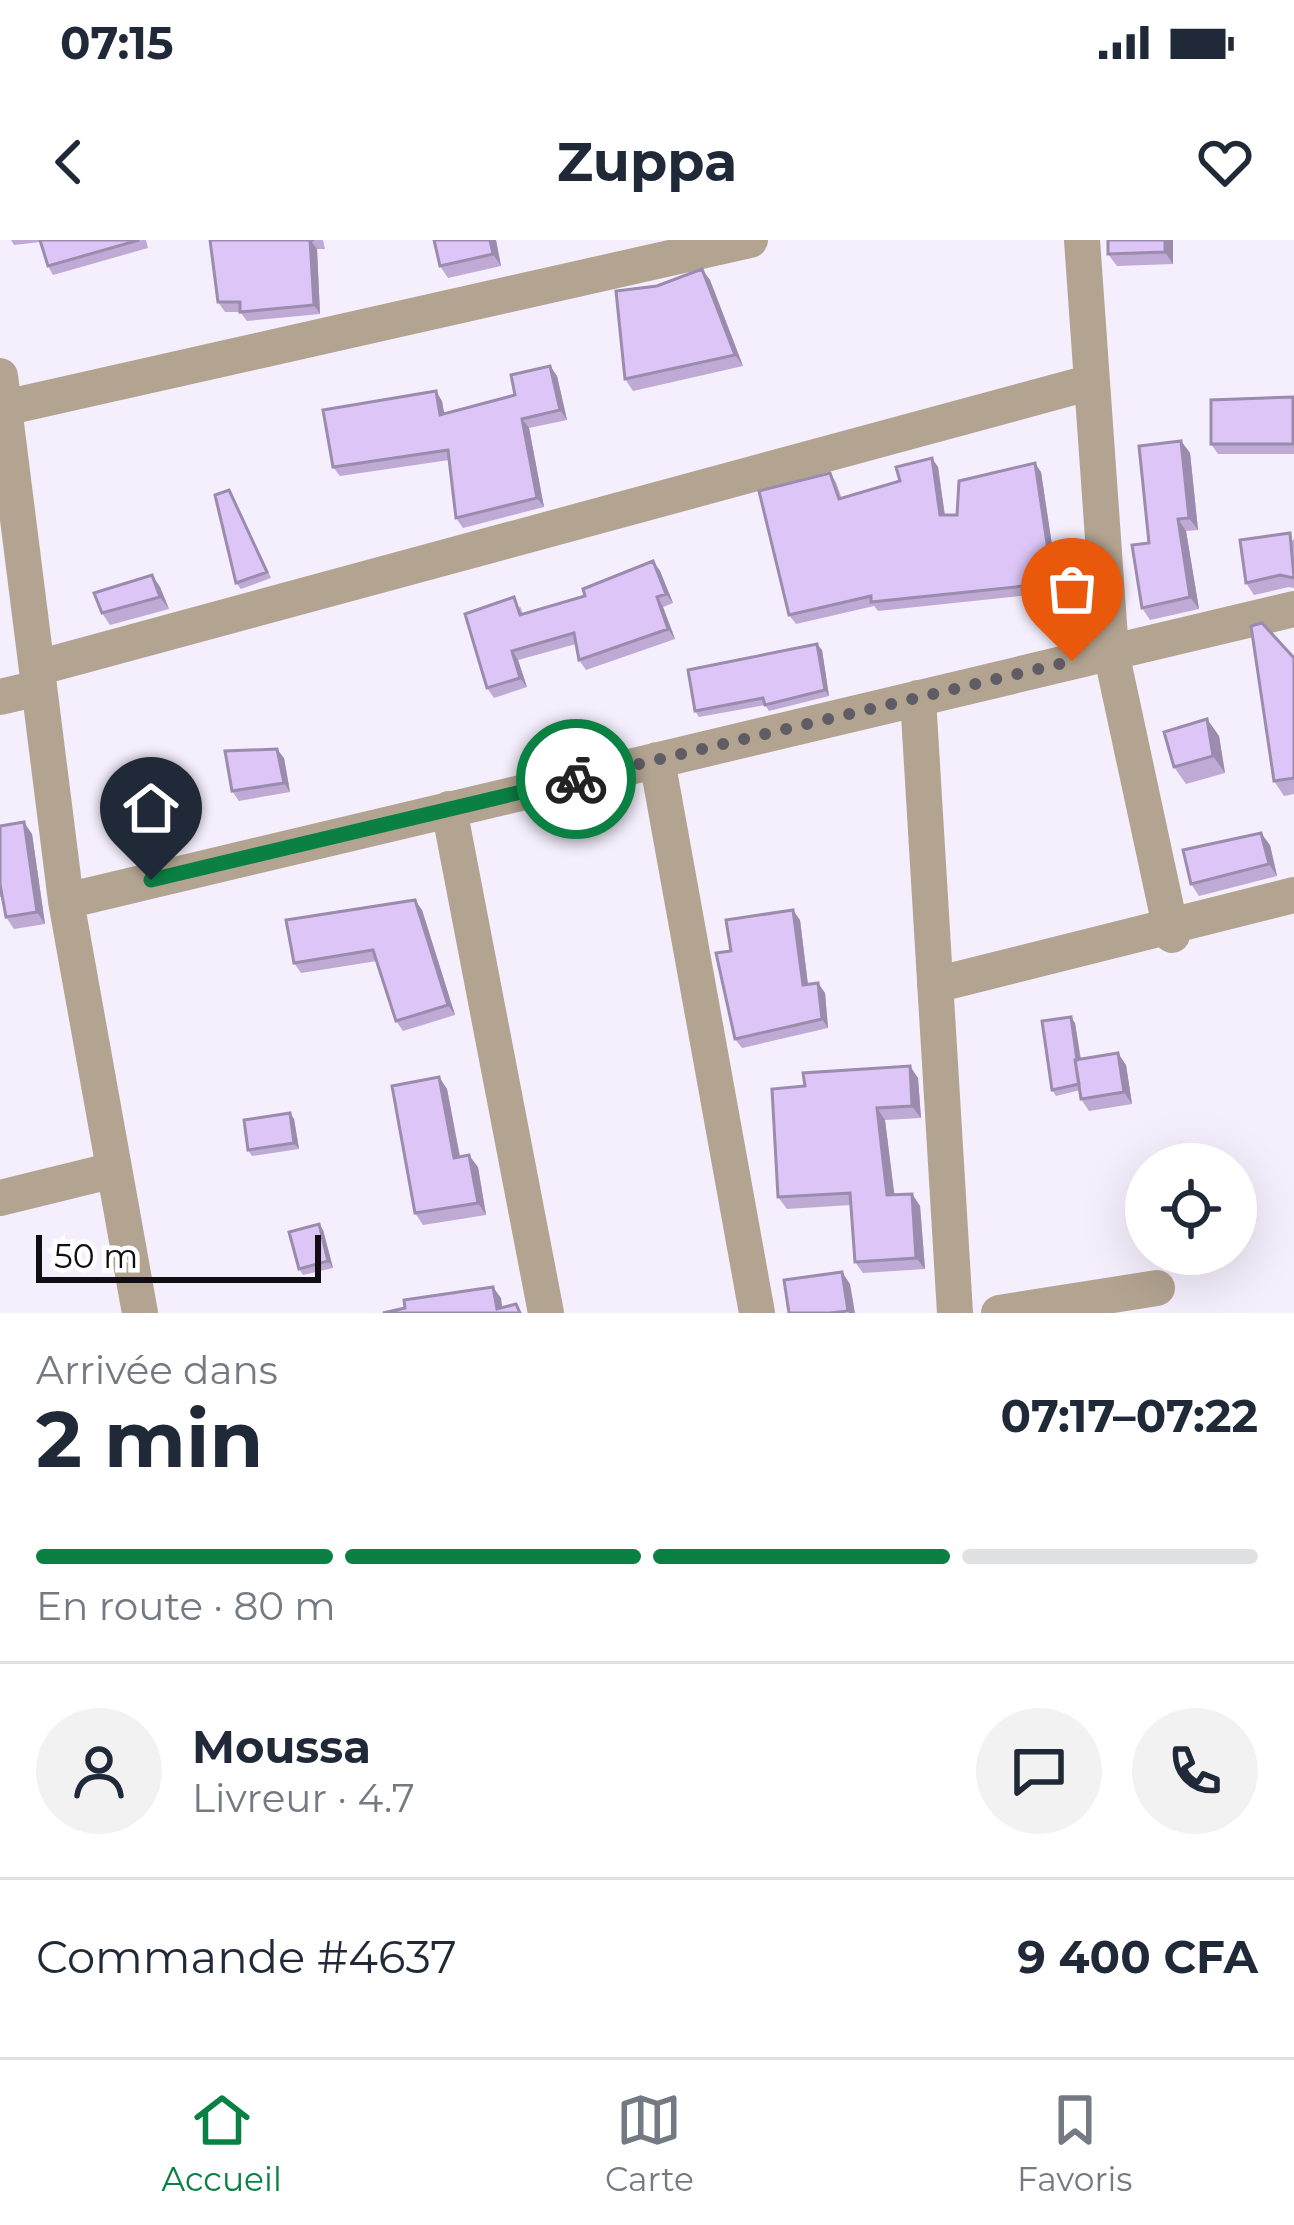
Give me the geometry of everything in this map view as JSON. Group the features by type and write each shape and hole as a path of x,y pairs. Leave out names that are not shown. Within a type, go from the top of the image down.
{"street":[{"path":"140,1313 66,901 3,417 750,240"},
{"path":"1082,240 1111,652 1172,931"},
{"path":"0,697 38,678 1092,382"},
{"path":"66,901 1294,609"},
{"path":"918,698 955,1313"},
{"path":"657,760 757,1313"},
{"path":"448,809 546,1313"},
{"path":"935,985 1172,931 1294,895"},
{"path":"0,1198 114,1171"},
{"path":"999,1313 1157,1288"}],"building":[{"path":"40,240 139,240 48,266"},
{"path":"210,240 310,240 314,305 240,312 240,302 218,302"},
{"path":"434,240 490,240 493,254 440,266"},
{"path":"1108,240 1165,240 1165,252 1108,254"},
{"path":"702,269 735,355 625,379 616,291 657,286"},
{"path":"550,366 560,410 522,419 537,498 456,518 448,450 333,467 323,410 436,391 440,415 515,395 511,375"},
{"path":"1293,397 1293,444 1211,444 1211,400"},
{"path":"1181,441 1189,518 1178,519 1190,597 1142,608 1132,545 1149,543 1139,446"},
{"path":"932,458 940,515 957,515 959,481 1035,463 1053,583 871,602 871,596 789,615 759,491 830,473 839,499 900,481 896,467"},
{"path":"229,490 267,572 236,583 215,495"},
{"path":"1290,533 1294,578 1280,575 1246,583 1240,540"},
{"path":"653,561 666,594 657,597 668,629 579,660 574,633 512,651 520,678 487,688 465,614 514,597 520,615 585,596 583,589"},
{"path":"152,575 160,597 102,613 94,593"},
{"path":"1262,623 1294,658 1294,778 1274,781 1251,626"},
{"path":"817,644 825,690 765,705 763,698 695,711 688,670"},
{"path":"1207,719 1213,756 1174,767 1164,732"},
{"path":"277,749 284,783 232,791 225,751"},
{"path":"24,822 37,912 6,917 0,884 0,826"},
{"path":"1261,833 1269,864 1191,884 1183,850"},
{"path":"415,900 448,1005 396,1021 373,950 294,963 286,920"},
{"path":"793,910 803,985 818,983 822,1019 735,1039 716,953 731,951 726,920"},
{"path":"1071,1017 1079,1084 1052,1090 1042,1021"},
{"path":"1118,1053 1124,1092 1081,1099 1075,1060"},
{"path":"910,1066 912,1106 877,1108 887,1195 912,1194 916,1258 855,1262 850,1193 778,1197 772,1089 805,1086 803,1073"},
{"path":"439,1077 454,1158 469,1155 478,1203 415,1213 392,1086"},
{"path":"290,1113 294,1143 248,1150 244,1120"},
{"path":"319,1224 328,1261 299,1269 289,1232"},
{"path":"842,1272 848,1311 789,1313 784,1280"},
{"path":"493,1287 497,1309 516,1304 520,1313 383,1313 405,1308 404,1300"}],"way so far":[{"path":"576,779 1072,661"}],"route":[{"path":"151,880 576,779"}]}
